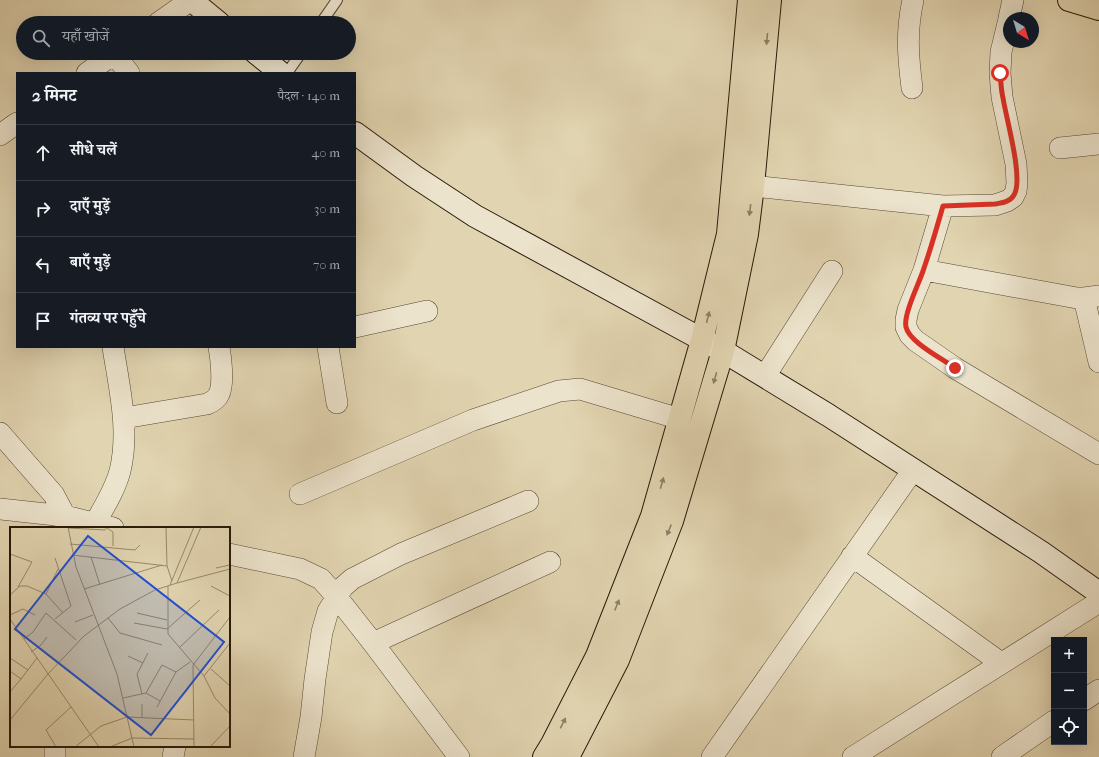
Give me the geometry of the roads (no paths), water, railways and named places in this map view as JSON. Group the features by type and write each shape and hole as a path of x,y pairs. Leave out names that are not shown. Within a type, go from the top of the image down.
{"highway":[{"path":"544,757 597,656 652,516 702,340 728,234 749,0"},
{"path":"568,757 618,660 672,521 723,351 746,234 753,186 770,0"},
{"path":"1069,0 1099,9"}],"street":[{"path":"168,16 191,0 210,16"},
{"path":"912,0 908,20 908,57 912,88"},
{"path":"1010,12 1013,0"},
{"path":"753,186 943,206 995,204 1007,201 1013,197 1016,191 1017,183 1016,164 1002,97 1000,73 1003,44"},
{"path":"88,72 105,60"},
{"path":"120,60 128,72"},
{"path":"265,60 280,72"},
{"path":"0,135 16,124"},
{"path":"356,134 414,176 475,216 723,351 765,376 1041,552 1099,593"},
{"path":"1060,148 1099,144"},
{"path":"943,206 924,270 908,310 906,327 910,335 916,341 955,368 1099,454"},
{"path":"924,270 1092,297 1099,362"},
{"path":"765,376 832,271"},
{"path":"356,327 427,311"},
{"path":"0,509 64,522 104,526 107,502 119,472 122,459 124,418 113,348"},
{"path":"124,418 207,404 214,401 219,395 221,387 219,348"},
{"path":"328,348 337,403"},
{"path":"300,494 473,420 559,391 580,389 680,419"},
{"path":"0,433 54,495 64,522"},
{"path":"712,757 913,470"},
{"path":"304,757 311,717 322,632 328,612 336,596 343,587 352,579 401,554 528,502"},
{"path":"230,554 300,569 321,579 373,643 460,757"},
{"path":"852,556 1001,663"},
{"path":"373,643 550,562"},
{"path":"853,757 1099,602"},
{"path":"1087,698 1099,690"},
{"path":"1002,757 1051,723"},
{"path":"173,757 174,747"}],"lane":[{"path":"326,16 337,0"},
{"path":"288,72 295,60"}]}
